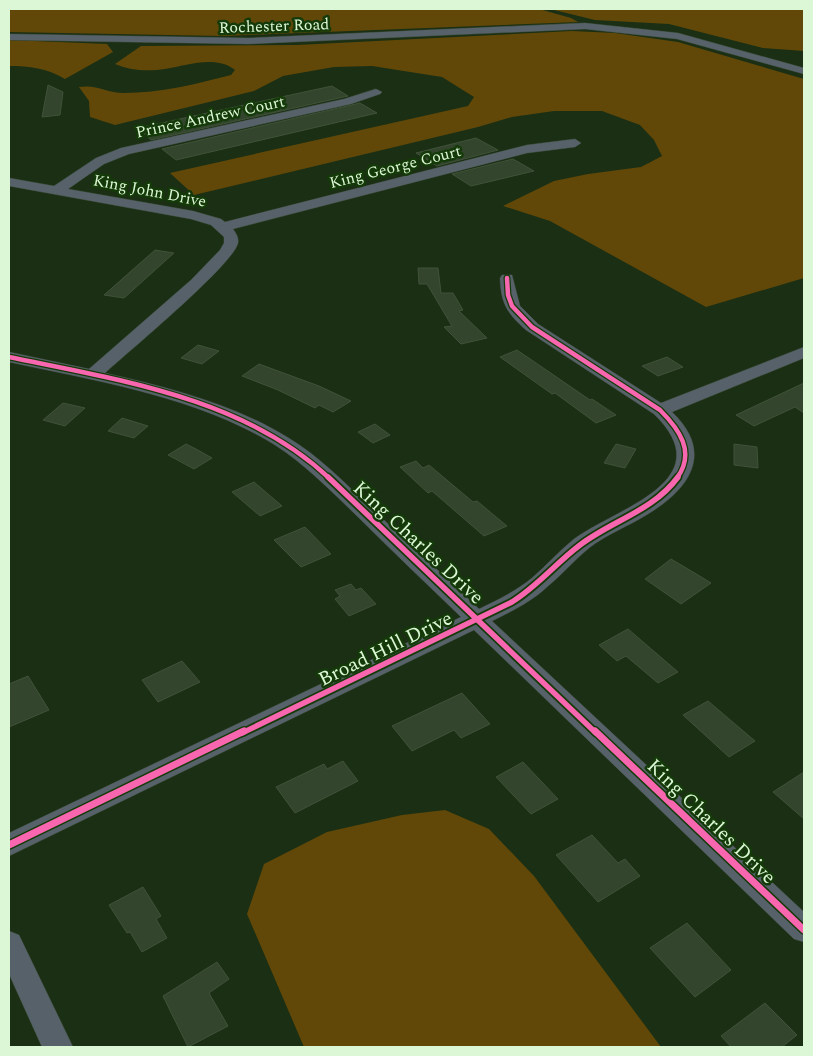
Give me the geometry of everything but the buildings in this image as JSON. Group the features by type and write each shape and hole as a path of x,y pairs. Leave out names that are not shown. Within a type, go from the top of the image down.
{"street":[{"name":"Rochester Road","path":"9,36 171,41 248,41 584,26 678,36 804,71"},
{"name":"Prince Andrew Court","path":"57,190 100,162 125,151 347,102 376,92"},
{"name":"King George Court","path":"223,227 526,149 575,143"},
{"name":"King John Drive","path":"9,182 193,215 216,222 231,237 231,243 226,252 196,283 94,374"},
{"name":"Broad Hill Drive","path":"9,845 478,620 526,593 573,550 592,536 643,509 664,494 676,480 684,465 687,450 682,435 676,426 660,410 532,327 515,311 508,299 506,278"},
{"path":"660,410 804,352"},
{"name":"King Charles Drive","path":"9,357 94,374 187,399 278,439 322,472 804,930"},
{"path":"9,944 58,1047"}],"shaded area":[{"path":"9,9 539,9 571,18 578,22 222,36 9,32"},
{"path":"550,9 803,9 804,51 763,48 669,24 595,20"},
{"path":"572,31 615,33 678,42 804,79 804,278 706,307 550,221 503,206 554,181 588,174 641,167 662,156 654,140 640,125 602,111 554,111 512,117 478,127 194,195 170,173 468,106 474,97 442,77 372,66 334,67 283,76 254,91 115,125 90,117 89,101 79,87 85,86 118,93 137,93 178,87 231,75 235,70 227,65 207,62 152,70 131,69 115,64 141,46 297,45"},
{"path":"9,40 107,44 113,52 65,79 38,68 9,66"},
{"path":"445,810 489,829 534,876 661,1047 304,1047 247,914 264,864 327,832 402,815"}],"cycle path":[{"path":"9,845 508,604 539,583 580,545 594,535 643,509 670,488 679,476 686,450 682,437 674,424 660,410 532,327 512,306 508,295 507,278"},
{"path":"9,357 112,379 179,397 244,422 276,438 294,450 322,472 804,930"}]}
